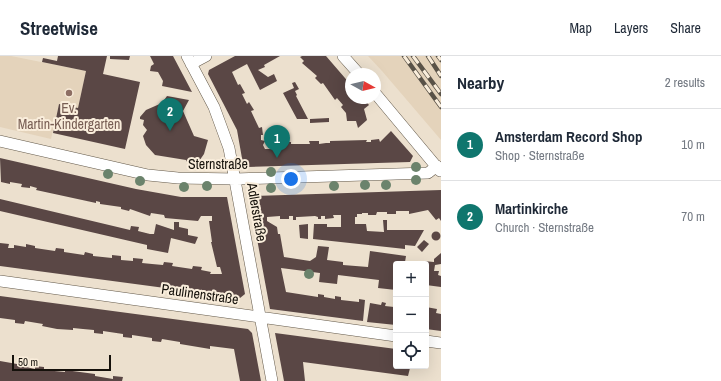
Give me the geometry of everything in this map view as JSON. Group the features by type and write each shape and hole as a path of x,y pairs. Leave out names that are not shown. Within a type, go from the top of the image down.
{"street":[{"path":"189,60 206,56"},
{"path":"343,56 354,68"},
{"name":"Adlerstraße","path":"189,60 223,127 236,180 272,381"},
{"path":"381,100 439,169"},
{"name":"Sternstraße","path":"0,141 148,175 197,180 428,173 439,169"},
{"name":"Paulinenstraße","path":"0,281 393,336"},
{"path":"429,341 441,343"}],"shaded area":[{"name":"Ev. Martin-Kindergarten","path":"0,56 11,56 86,71 78,108 59,104 51,139 0,127"},
{"path":"368,56 441,56 441,140 381,70 381,68 379,68"}],"building":[{"path":"58,56 107,56 103,74 140,82 125,149 53,133 59,104 78,108 86,71 42,62 43,58 57,61"},
{"path":"110,56 130,56 129,60 110,59"},
{"path":"150,56 173,56 192,92 162,86 163,81 158,72 150,71 151,66 154,64"},
{"path":"235,56 280,56 264,65 265,67 258,70 268,77 274,74 277,81 260,90 247,64 232,72 238,85 240,84 245,93 242,94 247,104 249,102 254,110 251,111 259,128 262,127 263,135 261,135 261,140 265,141 263,145 265,149 270,149 270,145 282,145 282,142 291,142 291,144 310,144 309,141 319,141 319,144 330,143 330,141 367,140 366,142 371,142 371,140 379,139 380,142 391,131 413,156 410,162 248,167 243,164 237,130 208,74 209,70"},
{"path":"326,56 345,78 345,104 368,104 369,105 364,109 367,120 358,128 356,121 347,121 346,113 341,107 343,105 337,98 335,100 323,83 321,84 315,78 317,76 302,63 304,61 300,57"},
{"path":"295,82 299,89 295,91 296,96 308,119 297,119 283,93 294,88 292,83"},
{"path":"167,96 189,100 183,111 194,136 208,140 204,154 197,164 189,166 186,160 155,155 146,145 143,136 147,130 143,125 144,120 140,119 140,117 146,110 162,103"},
{"path":"329,118 329,122 310,123 310,119"},
{"path":"0,158 136,189 181,197 227,197 245,294 240,298 0,266 0,243 9,244 8,248 14,248 14,245 26,247 26,244 35,246 35,248 55,251 56,248 64,249 64,252 84,255 85,252 93,254 93,256 112,258 112,255 121,256 121,260 133,261 133,258 143,259 142,263 163,265 164,262 173,263 172,266 192,269 193,266 202,267 201,270 211,272 210,274 222,274 220,267 217,267 211,242 209,221 212,221 212,216 201,216 198,221 165,218 164,215 151,213 150,216 130,209 129,211 121,209 121,207 100,204 100,202 96,201 96,203 36,190 37,188 30,186 30,188 21,187 22,184 1,182"},
{"path":"441,190 441,221 439,218 436,220 428,210 409,214 409,211 396,211 396,214 377,212 376,215 368,215 368,213 357,214 357,217 355,217 355,224 366,224 367,231 384,232 383,220 387,220 387,230 424,230 415,246 405,245 405,249 313,239 314,224 327,224 327,227 341,227 341,215 333,215 334,218 325,219 325,216 321,216 321,219 318,219 318,217 315,216 296,217 296,220 293,220 293,216 289,216 289,219 280,219 280,216 267,217 267,221 277,227 278,234 280,234 284,257 310,261 316,257 318,246 329,247 327,260 343,262 343,265 368,267 370,251 406,256 405,261 393,261 393,290 378,288 379,280 338,275 337,284 319,282 320,273 281,268 286,292 318,297 318,294 335,299 335,296 341,297 341,300 359,302 359,299 365,300 363,321 270,309 250,201 254,196"},
{"path":"0,199 130,230 131,226 139,227 138,231 150,234 154,234 156,224 174,230 174,222 179,222 179,227 188,229 188,235 198,237 195,244 171,238 168,253 147,249 147,245 0,211"},
{"path":"308,224 308,239 300,238 299,225"},
{"path":"434,232 438,232 440,236 438,240 434,240 432,238 432,234"},
{"path":"424,240 429,244 422,252 417,247"},
{"path":"441,253 441,264 435,265 434,271 439,271 438,275 441,276 441,287 429,285 429,262 434,262 434,259"},
{"path":"0,296 248,329 252,333 261,381 240,381 234,349 210,346 210,349 180,344 180,342 162,339 161,342 152,341 152,338 132,335 132,338 123,337 123,334 103,331 103,334 94,333 94,330 73,328 73,330 57,329 42,326 43,324 25,321 24,324 15,323 15,320 0,318"},
{"path":"382,302 386,303 385,306 393,307 393,325 367,322 370,303 381,305"},
{"path":"429,308 437,309 436,313 441,314 441,331 429,329"},
{"path":"275,333 393,349 393,369 410,369 408,376 303,362 305,381 284,381"},
{"path":"0,361 35,369 35,366 44,367 44,370 65,372 65,370 95,374 95,376 113,379 113,376 123,377 122,381 0,381"}],"railway":[{"path":"404,56 441,107"},
{"path":"413,56 441,94"},
{"path":"428,56 441,76"},
{"path":"438,56 441,60"}],"place":[{"name":"Ev. Martin-Kindergarten","path":"69,93"},
{"name":"Martinkirche","path":"170,131"},
{"name":"Amsterdam Record Shop","path":"277,158"}]}
